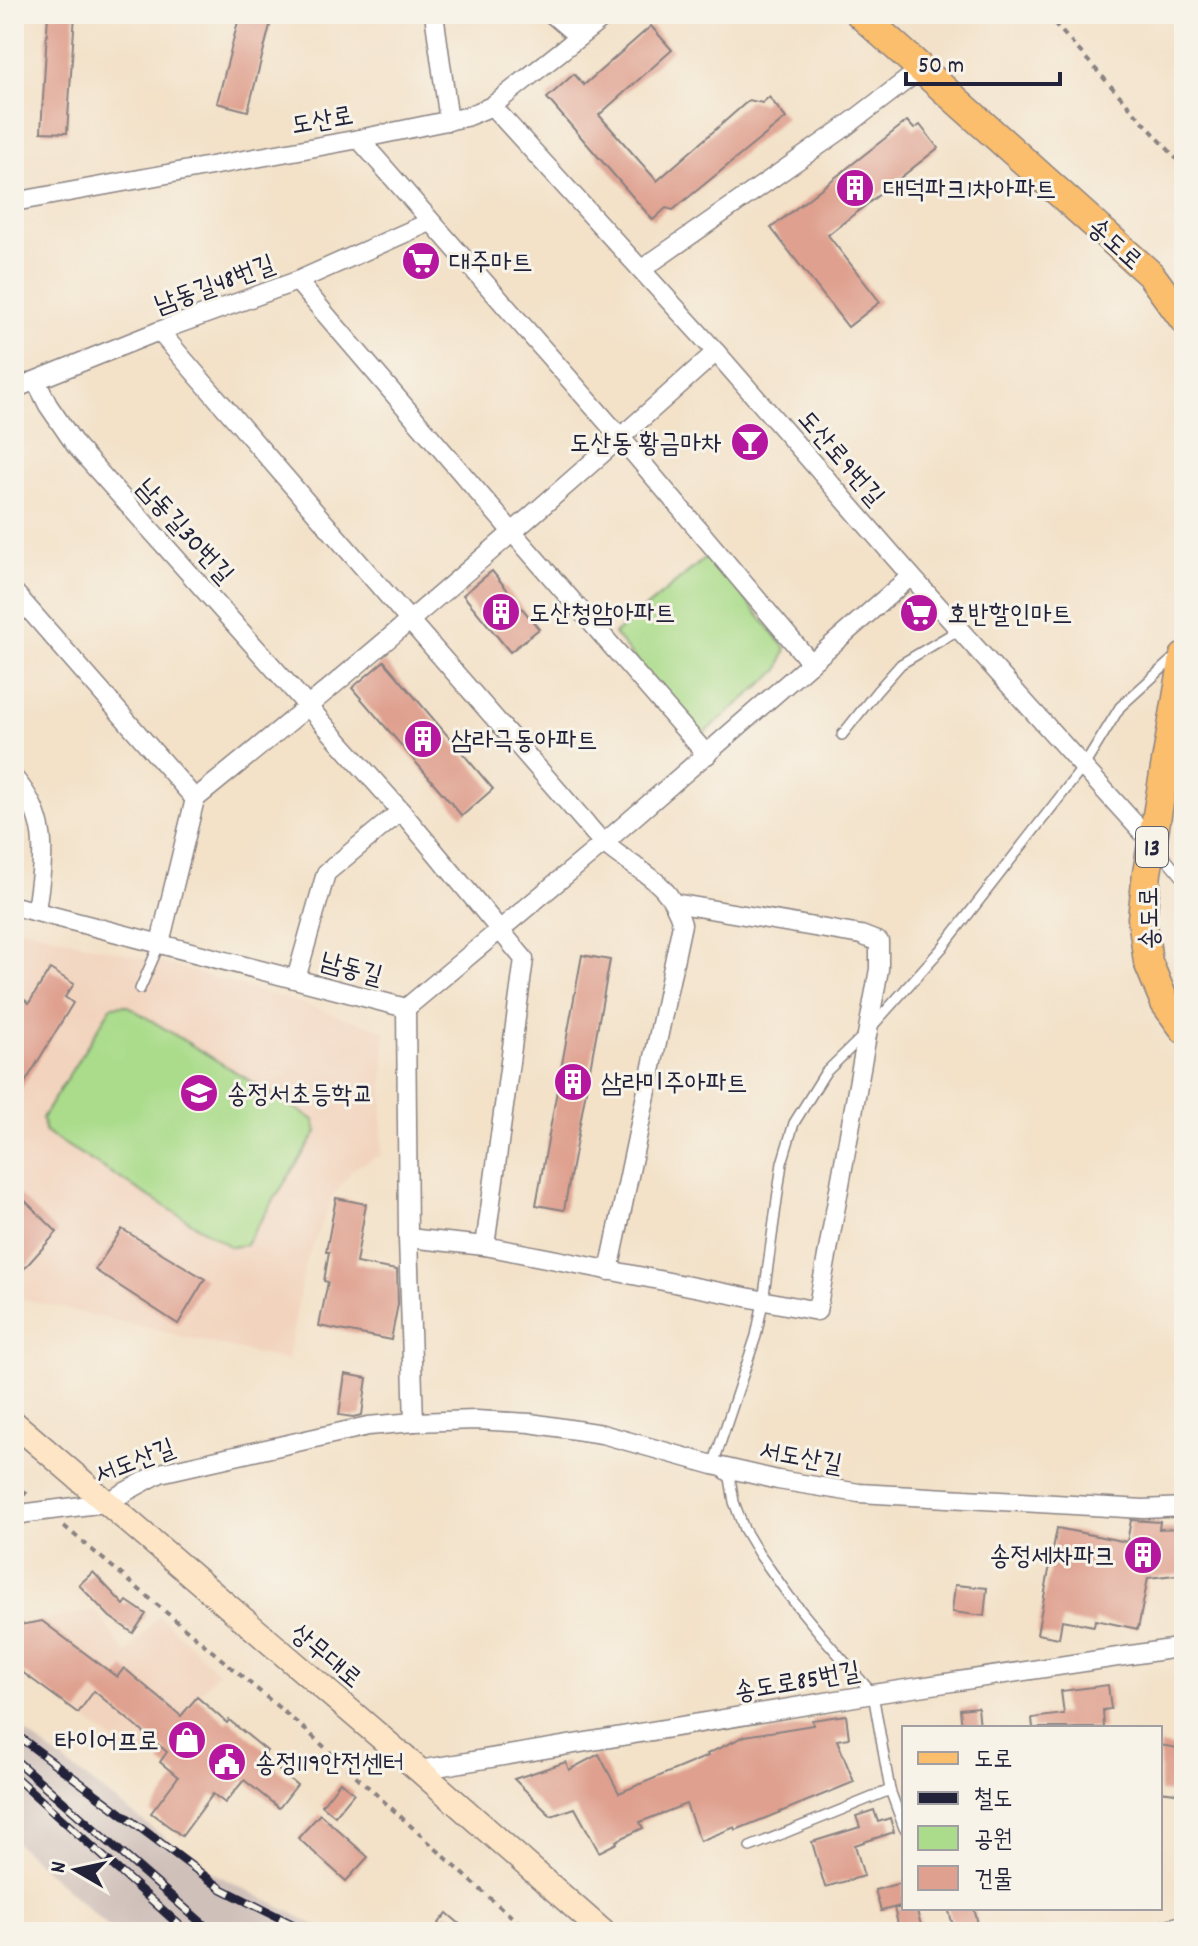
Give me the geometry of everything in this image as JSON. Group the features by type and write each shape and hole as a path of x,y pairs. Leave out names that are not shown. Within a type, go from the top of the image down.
{"main road":[{"name":"송도로","path":"860,14 1151,275 1184,320"},
{"name":"송도로","path":"1184,657 1142,918 1148,962 1165,1003 1184,1029"},
{"name":"상무대로","path":"14,1423 603,1932"}],"street":[{"path":"434,14 449,121"},
{"path":"552,14 579,37"},
{"name":"도산로","path":"14,202 466,117 492,106 608,14"},
{"path":"642,269 841,130 921,69"},
{"name":"도산로9번길","path":"492,106 642,269 911,576 1152,843"},
{"path":"359,139 621,438 811,663"},
{"name":"남동길48번길","path":"14,389 159,331 297,281 430,222"},
{"path":"297,281 707,755"},
{"path":"159,331 604,843 649,875 669,893 674,903 682,924 609,1271"},
{"path":"160,943 195,799 309,707 513,533 716,352"},
{"name":"남동길30번길","path":"36,381 76,446 309,707"},
{"name":"남동길","path":"14,906 406,1008 707,755 911,576"},
{"path":"14,592 195,799"},
{"path":"309,707 401,811 524,959 485,1246"},
{"path":"14,778 31,800 43,845 36,911"},
{"path":"296,979 326,873 401,811"},
{"path":"408,1238 485,1246 817,1311 879,969 879,942 861,935 674,903"},
{"path":"406,1008 408,1238 414,1422"},
{"name":"서도산길","path":"14,1516 105,1503 160,1473 368,1426 476,1420 545,1425 602,1434 778,1480 859,1493 1129,1508 1184,1507"},
{"name":"송도로85번길","path":"419,1770 873,1694 1184,1647"}],"lane":[{"path":"842,735 901,664 960,629"},
{"path":"902,1823 890,1790 873,1694 789,1596 744,1529 734,1502 730,1478 713,1465 756,1336 782,1163 794,1123 825,1073 868,1031 942,948 1084,766 1120,707 1184,649"},
{"path":"1152,843 1184,880"},
{"path":"140,989 160,943"},
{"path":"750,1847 890,1790"},
{"path":"1137,1932 1184,1920"}],"path":[{"path":"1046,14 1184,167"},
{"path":"14,1482 309,1733 530,1932"}],"shaded area":[{"name":"송정서초등학교","path":"14,926 170,965 385,1031 381,1155 354,1168 333,1196 304,1267 288,1361 14,1297"},
{"path":"95,1610 126,1654 159,1615 218,1672 141,1761 18,1669 14,1626"},
{"path":"14,1724 209,1871 329,1932 114,1932 14,1841"}],"green space":[{"path":"709,555 786,648 779,670 699,737 614,634"},
{"path":"126,1005 314,1120 317,1132 245,1245 231,1247 45,1132 42,1118 112,1006"}],"building":[{"path":"48,14 75,14 67,133 41,132"},
{"path":"240,14 273,14 248,111 217,103"},
{"path":"651,26 672,50 599,115 657,181 749,100 762,103 769,97 786,118 673,210 666,208 653,220 547,98 574,74 584,85"},
{"name":"대덕파크1차아파트","path":"907,121 914,129 920,125 938,148 828,235 880,302 848,327 771,228"},
{"name":"도산청암아파트","path":"492,571 539,629 510,652 463,595"},
{"name":"삼라극동아파트","path":"384,661 493,789 462,816 352,688"},
{"name":"삼라미주아파트","path":"582,955 610,960 564,1210 536,1205"},
{"path":"50,969 74,984 65,997 73,1003 14,1101 14,992 29,1003"},
{"path":"14,1190 57,1232 14,1280"},
{"path":"336,1198 366,1204 356,1263 397,1270 398,1304 391,1340 319,1326 328,1282 324,1281 329,1252 326,1252"},
{"path":"122,1229 205,1279 178,1324 95,1270"},
{"path":"345,1374 367,1378 362,1415 339,1415"},
{"path":"1131,1520 1160,1522 1159,1529 1184,1528 1184,1574 1148,1578 1138,1629 1095,1620 1094,1626 1062,1620 1059,1638 1037,1634 1057,1528 1127,1542"},
{"path":"93,1572 124,1605 127,1601 146,1614 133,1633 110,1617 79,1585"},
{"path":"955,1585 987,1588 984,1616 952,1612"},
{"path":"42,1621 117,1677 124,1668 181,1716 197,1697 267,1751 262,1757 297,1785 279,1808 244,1780 225,1803 213,1794 182,1836 151,1813 178,1777 160,1762 167,1752 94,1691 78,1713 18,1669 14,1626"},
{"path":"1108,1685 1111,1709 1103,1710 1104,1726 1033,1726 1032,1718 1064,1714 1061,1691"},
{"path":"978,1707 980,1726 962,1726 960,1709"},
{"path":"846,1715 849,1738 837,1740 854,1782 736,1830 735,1827 700,1841 686,1804 640,1822 643,1828 599,1852 575,1808 551,1816 514,1779 566,1762 569,1770 599,1754 619,1793 708,1756 745,1736 813,1725 812,1720"},
{"path":"1162,1745 1184,1749 1184,1794 1162,1791"},
{"path":"340,1782 354,1793 335,1816 322,1805"},
{"path":"874,1810 878,1822 890,1818 894,1832 855,1845 864,1876 825,1887 812,1842 860,1827 856,1816"},
{"path":"320,1814 368,1857 346,1881 298,1838"},
{"path":"902,1883 902,1906 881,1911 875,1890"},
{"path":"894,1908 917,1910 923,1932 900,1932"},
{"path":"949,1910 974,1910 980,1932 955,1932"},
{"path":"447,1913 469,1932 432,1932"}],"railway":[{"path":"14,1733 222,1889 308,1932"},
{"path":"14,1759 212,1932"},
{"path":"14,1776 187,1932"}],"place":[{"name":"대덕파크1차아파트","path":"855,188"},
{"name":"대주마트","path":"421,261"},
{"name":"도산동 황금마차","path":"750,442"},
{"name":"도산청암아파트","path":"501,612"},
{"name":"호반할인마트","path":"919,613"},
{"name":"삼라극동아파트","path":"423,739"},
{"name":"삼라미주아파트","path":"573,1082"},
{"name":"송정서초등학교","path":"199,1093"},
{"name":"송정세차파크","path":"1143,1555"},
{"name":"타이어프로","path":"187,1740"},
{"name":"송정119안전센터","path":"227,1762"}]}
